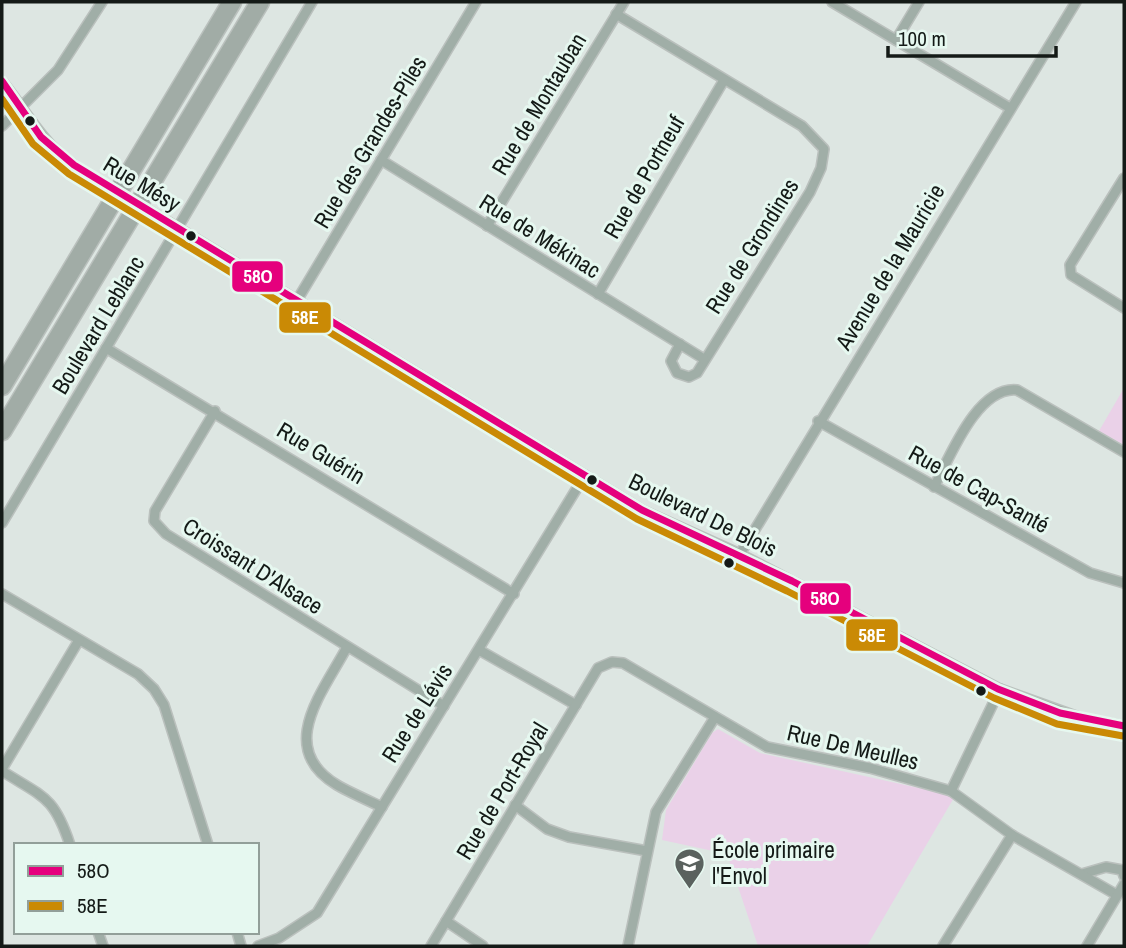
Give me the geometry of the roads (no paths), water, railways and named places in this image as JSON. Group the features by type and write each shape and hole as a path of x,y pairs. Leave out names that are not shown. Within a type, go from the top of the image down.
{"highway":[{"path":"2,386 232,2"},
{"path":"2,431 260,2"}],"street":[{"path":"2,126 58,70 102,2"},
{"name":"Boulevard Leblanc","path":"2,523 312,2"},
{"name":"Rue des Grandes-Piles","path":"296,302 476,2"},
{"name":"Rue de Montauban","path":"488,226 624,2"},
{"path":"832,2 1010,108"},
{"path":"896,40 919,2"},
{"name":"Avenue de la Mauricie","path":"740,554 1076,2"},
{"path":"616,14 724,79"},
{"name":"Rue de Grondines","path":"704,359 810,192 821,168 824,149 802,126 724,79"},
{"name":"Rue de Portneuf","path":"598,294 724,79"},
{"name":"Rue Mésy","path":"2,81 49,145 94,178 179,228"},
{"name":"Rue de Mékinac","path":"381,160 704,359"},
{"path":"1124,178 1070,265 1071,275 1124,309"},
{"name":"Boulevard De Blois","path":"179,228 296,302 642,510 740,554 1000,689 1084,719 1124,726"},
{"path":"680,344 671,361 677,373 689,377 696,373 704,359"},
{"name":"Rue Guérin","path":"106,348 215,411 514,594"},
{"path":"934,487 973,417 989,397 1005,389 1017,390 1124,452"},
{"name":"Croissant D'Alsace","path":"215,411 155,511 153,521 166,534 444,706"},
{"name":"Rue de Cap-Santé","path":"818,422 1090,573 1124,583"},
{"name":"Rue de Lévis","path":"258,946 279,937 317,913 585,475"},
{"path":"2,594 138,674 154,689 164,705 207,843"},
{"path":"69,843 61,816 52,803 2,770 79,640"},
{"path":"347,647 308,719 304,733 308,751 318,769 336,784 382,807"},
{"path":"479,650 576,705"},
{"name":"Rue de Port-Royal","path":"431,946 598,668 612,662"},
{"name":"Rue De Meulles","path":"612,662 623,663 767,747 870,768 951,791 1012,835 1117,895"},
{"path":"951,791 1000,689"},
{"path":"628,946 656,812 715,718"},
{"path":"515,804 547,829 569,837 647,851"},
{"path":"943,946 1012,835"},
{"path":"1082,874 1106,867 1122,870 1124,876"},
{"path":"1087,946 1124,884"},
{"path":"446,921 483,946"}],"place":[{"name":"École primaire l'Envol","path":"689,890"}]}
